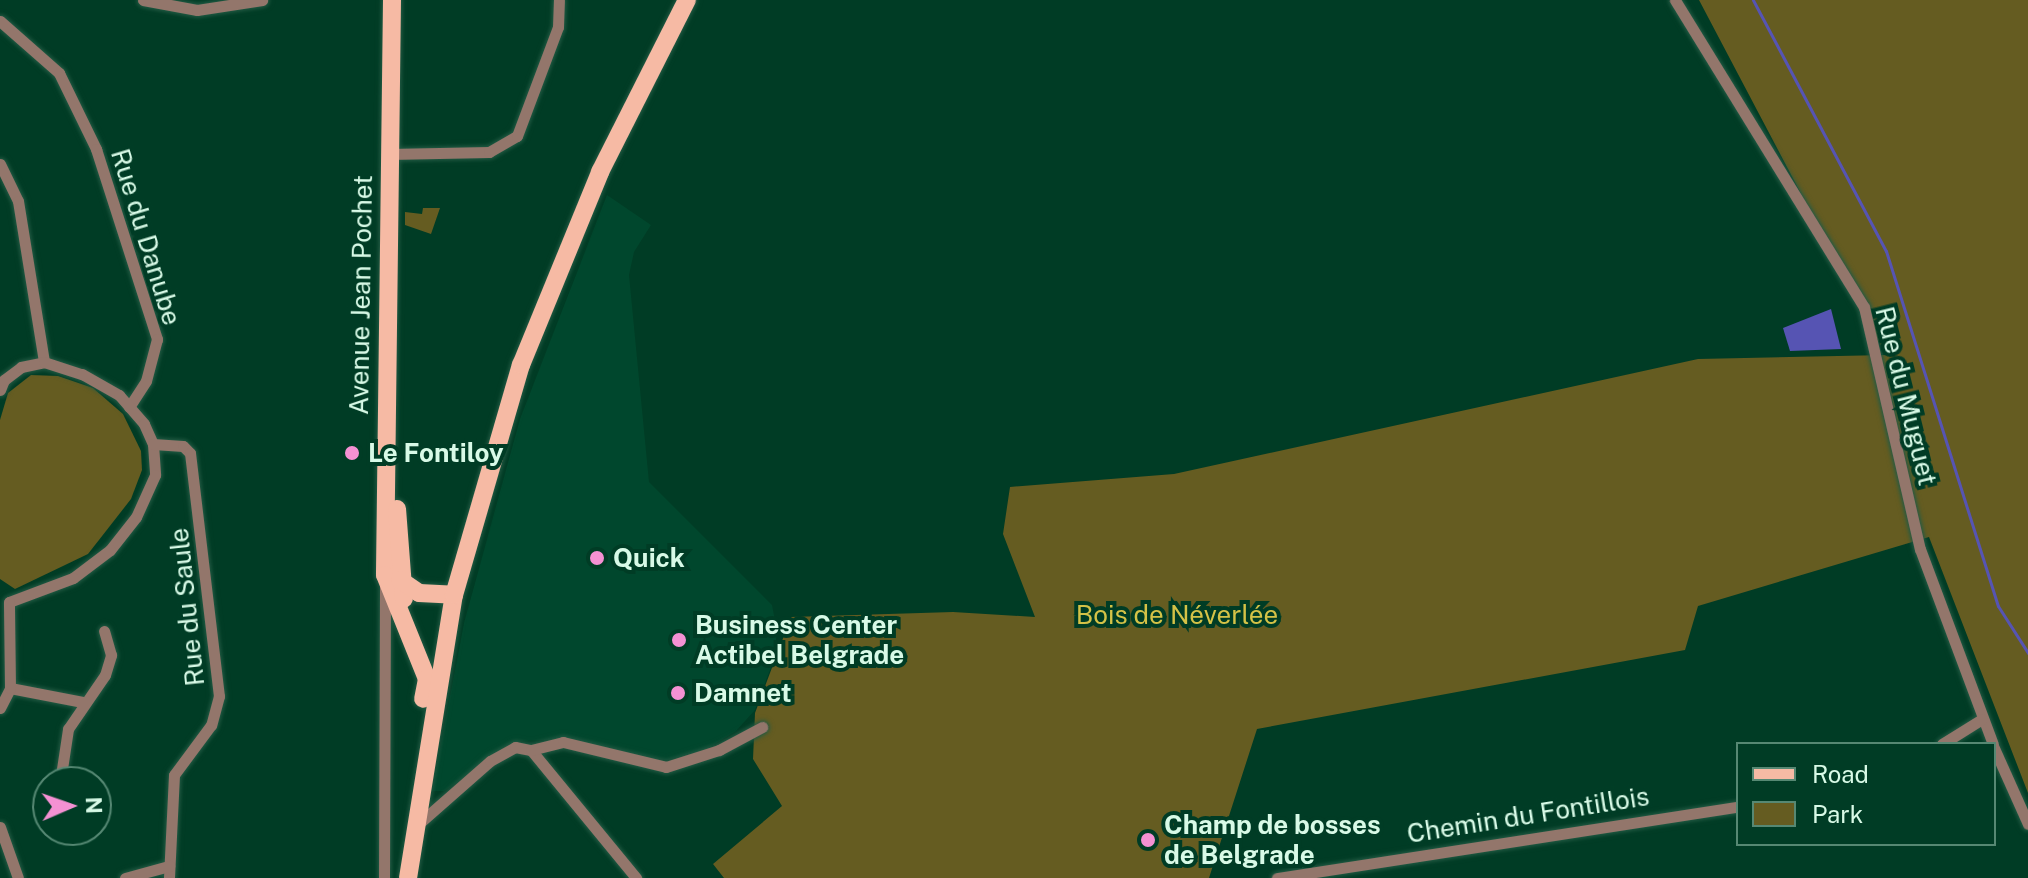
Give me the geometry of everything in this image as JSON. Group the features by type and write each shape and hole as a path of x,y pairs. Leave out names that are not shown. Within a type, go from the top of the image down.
{"main road":[{"name":"Avenue Jean Pochet","path":"392,0 389,154 392,577"},
{"path":"408,878 437,683 454,595 521,365 600,172 687,0"},
{"path":"389,154 398,551 392,577 427,679 422,724 428,740"},
{"path":"392,577 419,593 454,595"},
{"path":"392,577 437,683"}],"street":[{"path":"143,0 197,10 262,0"},
{"path":"389,154 489,152 517,136 558,27 559,0"},
{"name":"Rue du Muguet","path":"1675,0 1864,307 1920,549 1991,742"},
{"name":"Rue du Danube","path":"0,21 59,73 96,149 157,339 146,381 129,407"},
{"path":"0,164 18,201 44,362"},
{"path":"0,390 4,380 21,367 44,362 82,374 129,407 153,444 155,475 136,517 110,550 73,578 4,598 10,688 0,708"},
{"name":"Rue du Saule","path":"153,444 183,446 190,453 219,696 211,725 174,775 169,872"},
{"name":"Avenue Jean Pochet","path":"384,878 392,577"},
{"path":"60,766 61,750 83,702 105,675 111,655 104,631"},
{"path":"10,688 83,702"},
{"path":"1945,742 1982,719"},
{"path":"415,827 490,761 515,747 531,750 563,742 666,767 719,750 762,727"},
{"path":"531,750 636,878"},
{"name":"Rue du Muguet","path":"1996,753 2028,824"},
{"name":"Chemin du Fontillois","path":"1277,878 1736,807"},
{"path":"0,827 18,878"},
{"path":"125,878 169,872"}],"shaded area":[{"path":"607,195 651,225 634,252 629,275 649,482 772,605 777,631 774,659 755,710 736,731 705,750 667,760 645,759 570,739 519,741 444,791 432,791 464,623 520,419"},
{"path":"1831,309 1841,349 1790,351 1783,328"}],"green space":[{"name":"Bois de Néverlée","path":"1699,0 2028,0 2028,793 1929,537 1698,606 1685,650 1257,729 1209,878 724,878 713,864 782,806 753,759 755,713 791,617 953,612 1035,617 1003,534 1010,487 1174,474 1698,359 1886,355"},
{"path":"423,208 440,208 431,234 405,225 405,212 422,214"},
{"path":"31,375 58,376 93,388 123,414 141,451 142,470 131,499 88,554 15,589 0,579 0,420 8,393"}],"waterway":[{"path":"1753,0 1886,251 1998,606 2028,653"}],"place":[{"name":"Le Fontiloy","path":"352,453"},
{"name":"Quick","path":"597,558"},
{"name":"Business Center Actibel Belgrade","path":"679,640"},
{"name":"Damnet","path":"678,693"},
{"name":"Champ de bosses de Belgrade","path":"1148,840"}]}
